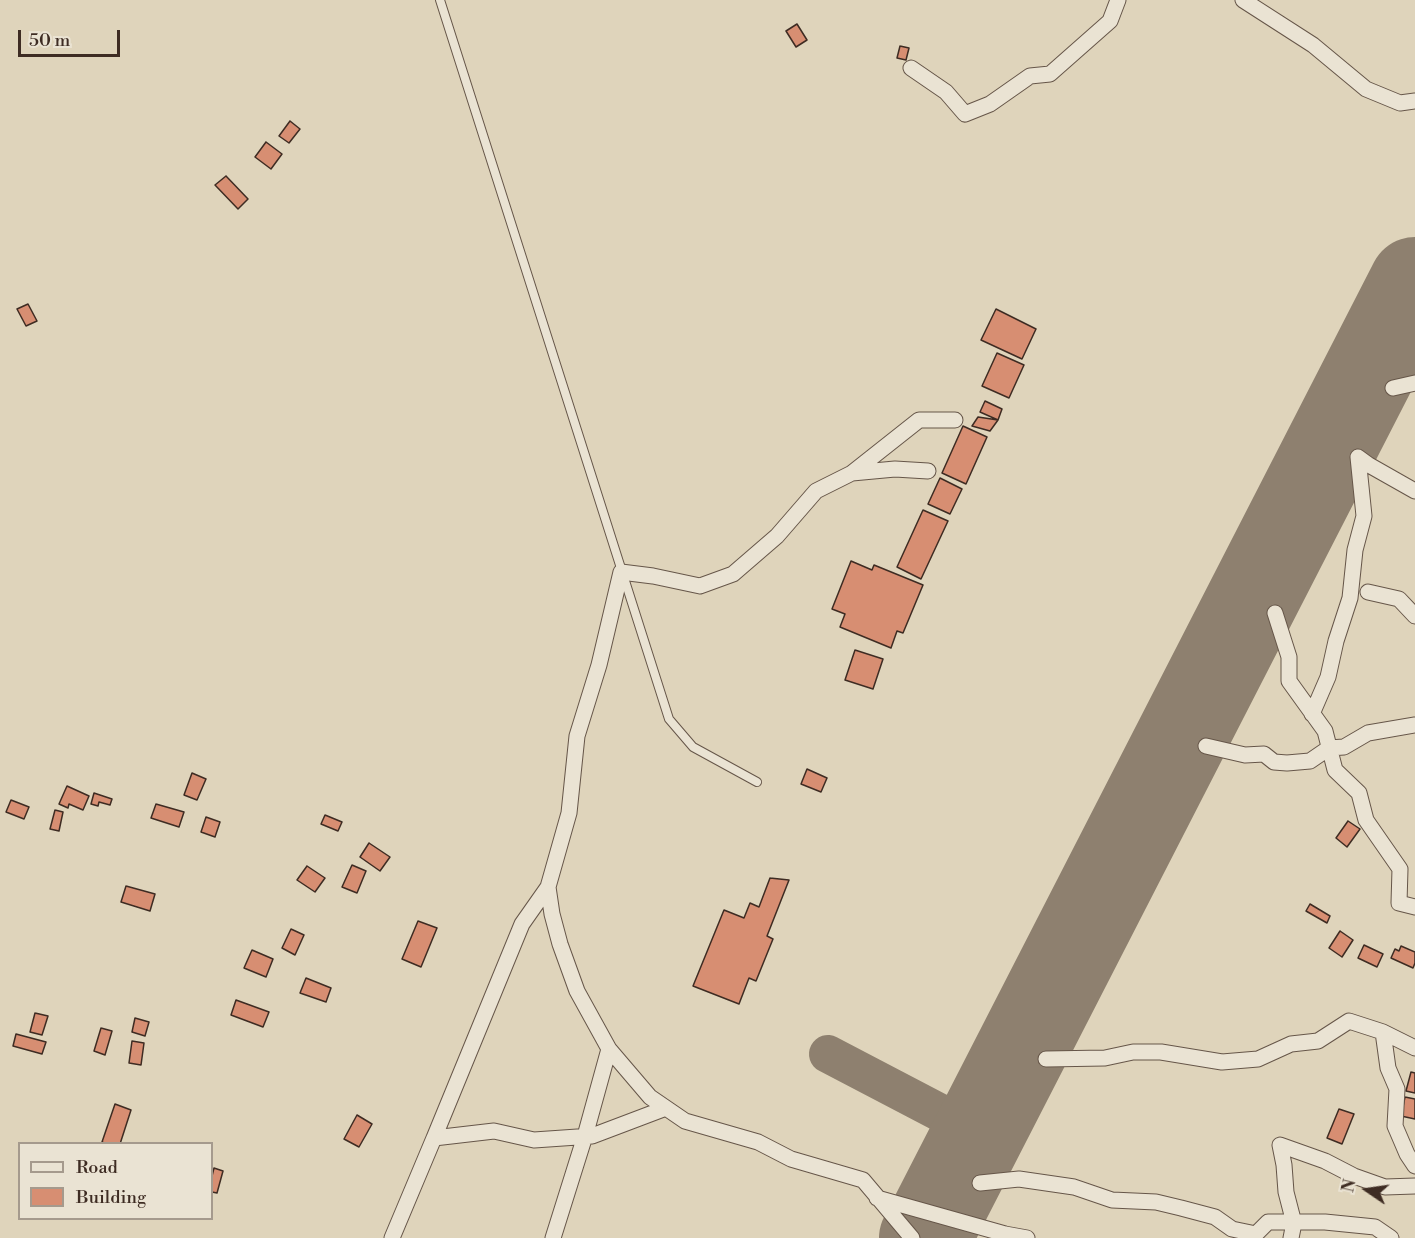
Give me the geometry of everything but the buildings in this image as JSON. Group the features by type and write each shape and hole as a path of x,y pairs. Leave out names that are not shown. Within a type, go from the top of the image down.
{"street":[{"path":"911,68 946,92 965,114 990,104 1030,76 1050,74 1110,21 1118,0"},
{"path":"1244,0 1312,45 1366,89 1400,103 1415,101"},
{"path":"1393,388 1415,383"},
{"path":"392,1238 522,924 548,886 570,813 577,735 599,665 621,572 700,586 733,574 777,536 816,491 852,473 919,420 956,420"},
{"path":"1312,714 1328,677 1336,641 1350,598 1354,550 1364,516 1358,457 1415,490"},
{"path":"852,473 895,469 928,471"},
{"path":"1368,592 1399,599 1415,616"},
{"path":"1275,614 1288,657 1289,681 1325,731 1335,770 1359,793 1366,820 1400,868 1399,903 1415,907"},
{"path":"1206,746 1245,755 1264,754 1274,762 1287,763 1310,760 1329,748 1344,747 1368,733 1415,725"},
{"path":"548,886 560,944 577,991 609,1049 650,1097 685,1121 758,1142 791,1159 863,1180 912,1238"},
{"path":"1046,1059 1105,1058 1133,1052 1161,1052 1222,1062 1258,1059 1291,1044 1318,1041 1349,1021 1383,1032 1415,1048"},
{"path":"1383,1032 1388,1068 1397,1089 1395,1126 1415,1166"},
{"path":"553,1238 609,1049"},
{"path":"434,1138 494,1131 534,1140 592,1136 666,1108"},
{"path":"1292,1230 1280,1145 1326,1161 1354,1176 1385,1187 1415,1186"},
{"path":"980,1183 1019,1179 1074,1187 1112,1200 1156,1202 1215,1217 1232,1229 1256,1234 1268,1222 1292,1230 1325,1222 1375,1227 1390,1238"},
{"path":"878,1198 1005,1234 1028,1238"}],"lane":[{"path":"440,0 669,719 693,747 757,782"}],"taxiway":[{"path":"828,1054 979,1133"}],"runway":[{"path":"925,1238 1415,283"}]}
